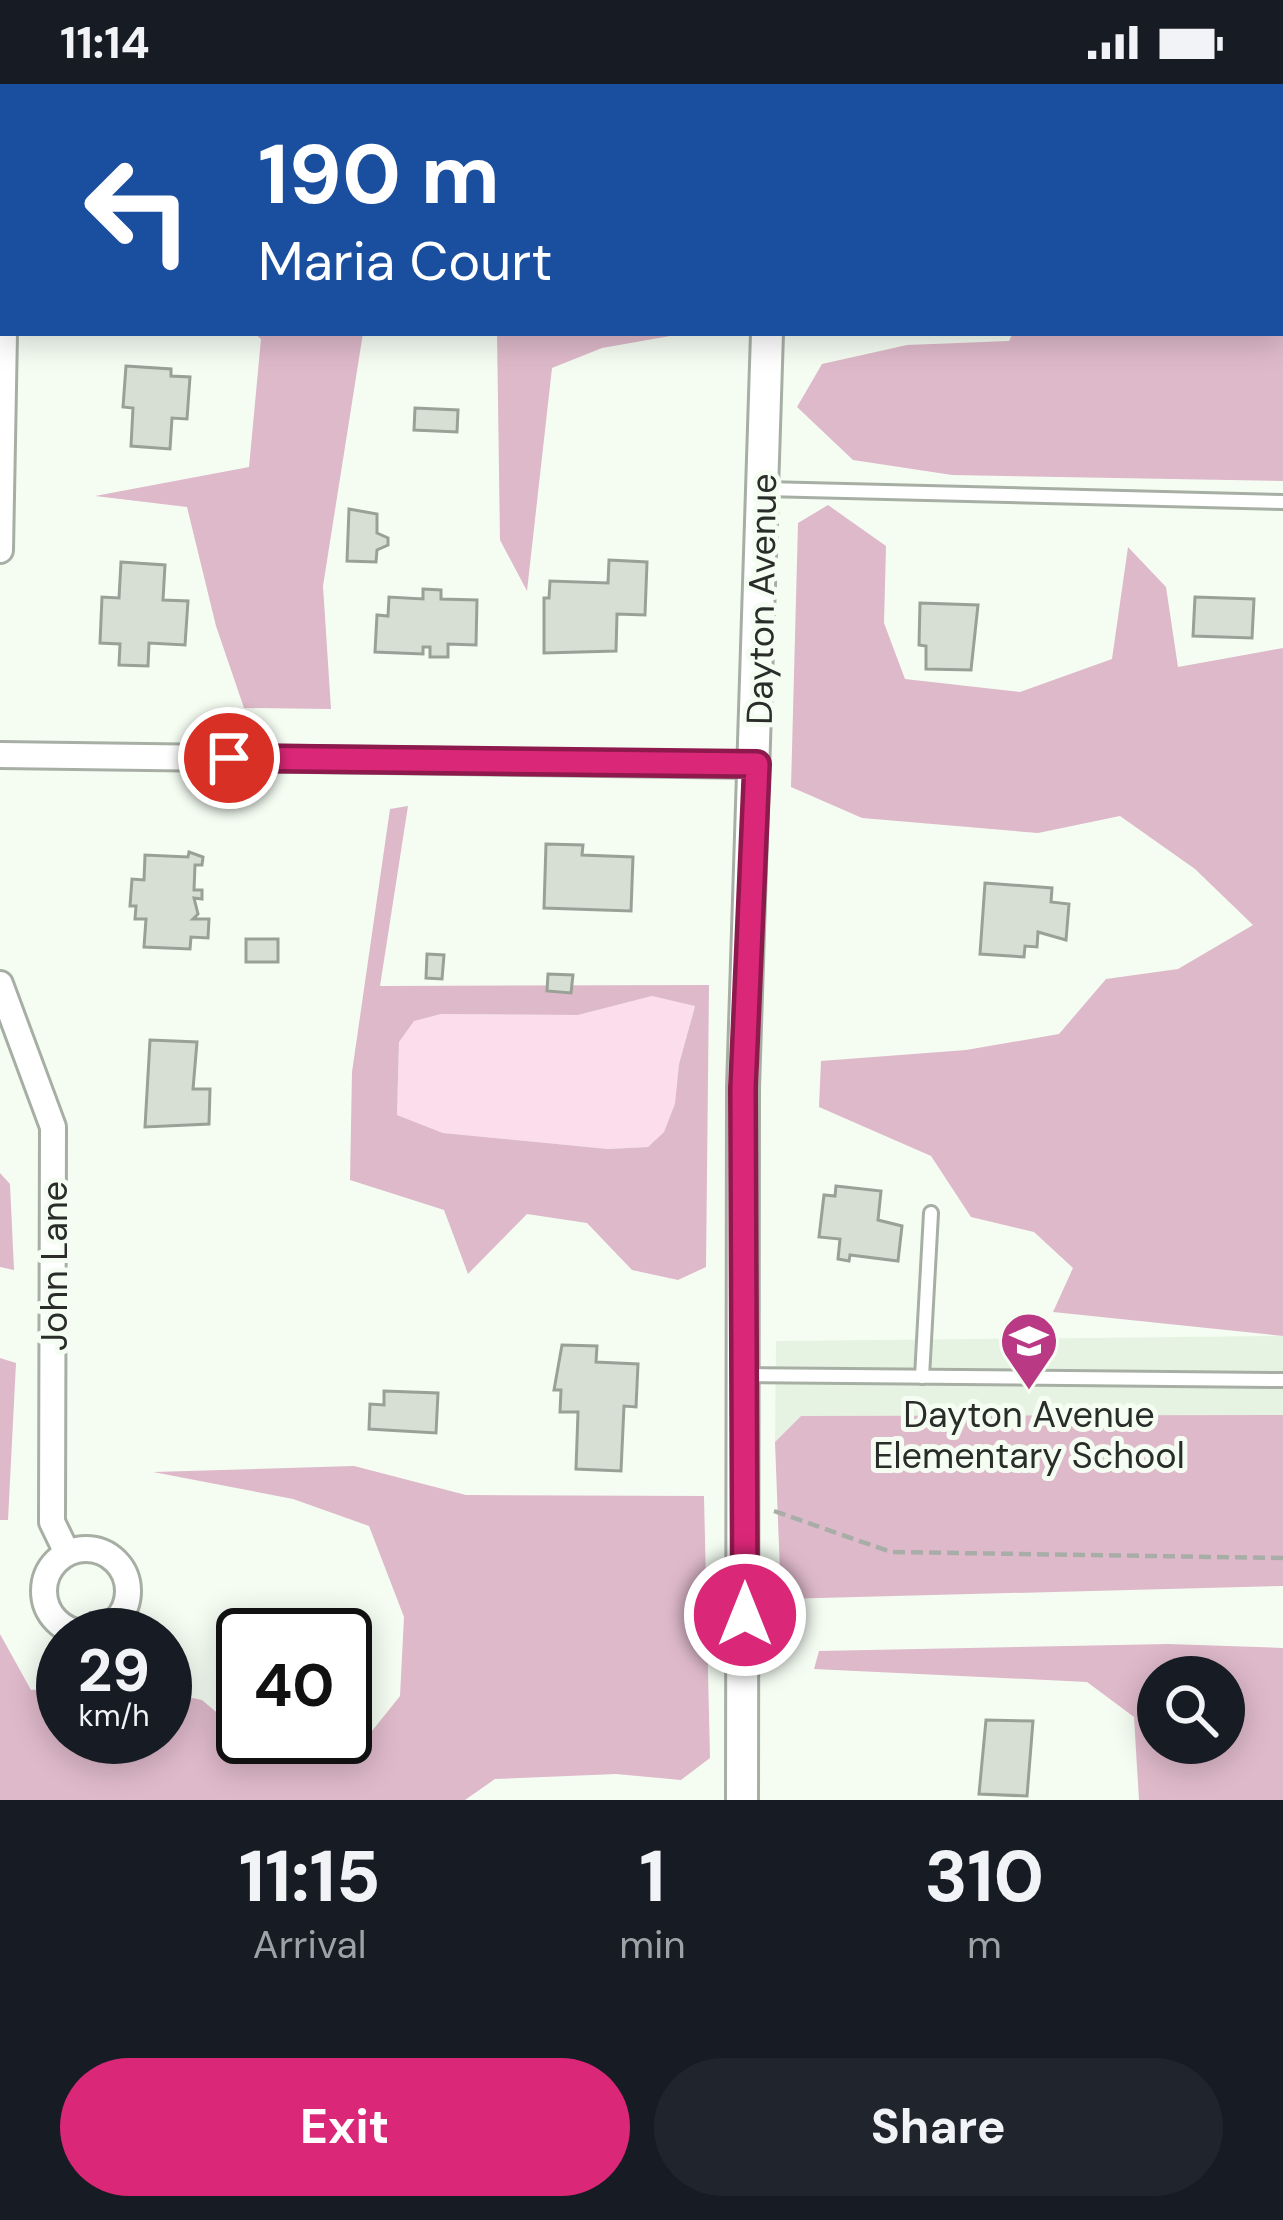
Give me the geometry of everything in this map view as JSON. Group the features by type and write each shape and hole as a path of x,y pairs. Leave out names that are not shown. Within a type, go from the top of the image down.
{"street":[{"path":"0,550 4,336"},
{"name":"Dayton Avenue","path":"742,1800 743,1088 757,764 767,336"},
{"path":"0,754 757,764"},
{"name":"John Lane","path":"0,984 53,1127 52,1522 67,1553"}],"lane":[{"path":"764,489 1283,502"},
{"path":"922,1377 932,1213"},
{"path":"746,1375 1283,1380"}],"path":[{"path":"768,1509 891,1552 1283,1558"}],"shaded area":[{"path":"258,336 363,336 323,586 331,709 244,708 216,626 187,507 95,496 249,467 261,339"},
{"path":"497,336 670,336 602,348 552,368 527,591 500,540"},
{"path":"1012,336 1283,336 1283,481 952,475 853,460 797,407 822,364 907,345 1009,341"},
{"path":"828,505 886,546 884,623 905,679 1020,692 1112,659 1128,547 1166,587 1178,667 1283,648 1283,1336 1053,1312 1073,1268 1034,1232 971,1217 931,1156 819,1107 821,1061 966,1050 1059,1034 1106,979 1178,969 1253,925 1195,869 1120,816 1038,833 862,818 791,787 798,523"},
{"path":"408,806 380,986 709,985 706,1267 678,1280 632,1270 587,1223 527,1214 468,1274 444,1210 350,1180 352,1072 390,809","holes":["652,996 695,1006 679,1064 675,1104 664,1132 648,1147 608,1149 443,1133 397,1115 399,1042 414,1021 441,1014 578,1015"]},
{"path":"652,996 695,1005 679,1064 676,1104 664,1132 648,1147 608,1149 443,1133 397,1115 399,1042 414,1020 441,1014 578,1015"},
{"path":"0,1173 10,1184 14,1270 0,1267"},
{"name":"Dayton Avenue Elementary School","path":"1283,1336 1283,1450 775,1442 776,1341"},
{"path":"0,1358 16,1363 8,1520 0,1520"},
{"path":"1283,1415 1283,1586 781,1599 775,1442 801,1416"},
{"path":"354,1466 466,1495 704,1496 710,1758 681,1780 616,1774 495,1779 465,1800 0,1800 0,1634 31,1690 36,1690 36,1764 192,1764 192,1698 216,1712 216,1764 372,1764 372,1731 400,1696 404,1617 369,1526 293,1499 153,1472"},
{"path":"1168,1644 1283,1648 1283,1800 1139,1800 1134,1717 1087,1682 814,1669 819,1651"}],"building":[{"path":"126,366 171,369 171,376 190,377 187,419 172,418 170,449 131,446 133,408 123,407"},
{"path":"415,408 458,410 457,432 414,430"},
{"path":"349,509 377,514 377,533 388,538 388,545 377,550 376,562 347,561"},
{"path":"609,560 647,562 645,615 617,614 616,651 544,653 544,598 549,598 550,581 608,583"},
{"path":"121,562 165,565 163,600 188,601 185,645 149,643 148,666 119,665 120,644 100,643 102,597 119,598"},
{"path":"423,589 441,590 441,599 477,600 476,645 448,644 448,657 430,657 430,647 423,647 423,654 375,652 377,615 388,616 389,597 423,599"},
{"path":"1195,597 1254,599 1252,638 1193,636"},
{"path":"920,603 978,605 971,670 926,669 926,646 919,645"},
{"path":"546,844 583,845 582,855 633,857 631,911 544,908"},
{"path":"189,852 203,857 202,865 195,865 194,890 202,890 202,899 194,898 198,914 193,919 209,919 208,938 191,937 190,949 144,947 146,919 135,919 136,906 130,906 132,879 144,880 145,855 188,857"},
{"path":"985,883 1052,888 1051,902 1069,904 1066,940 1038,932 1037,947 1025,946 1024,957 980,954"},
{"path":"246,939 278,939 278,962 246,962"},
{"path":"427,954 444,955 442,979 426,978"},
{"path":"548,974 573,975 571,993 547,991"},
{"path":"150,1040 197,1042 193,1089 210,1089 209,1124 145,1127"},
{"path":"836,1186 881,1191 878,1220 902,1226 898,1261 850,1255 849,1261 838,1259 840,1239 819,1237 824,1195 835,1196"},
{"path":"562,1345 597,1346 596,1362 638,1364 636,1407 624,1406 621,1471 576,1469 578,1412 560,1412 561,1390 554,1390"},
{"path":"384,1391 438,1393 436,1433 369,1429 370,1404 384,1405"},
{"path":"986,1720 1033,1721 1027,1796 979,1794"}],"place":[{"name":"Dayton Avenue Elementary School","path":"1029,1392"}],"route":[{"path":"229,758 757,764 743,1088 745,1615"}]}
